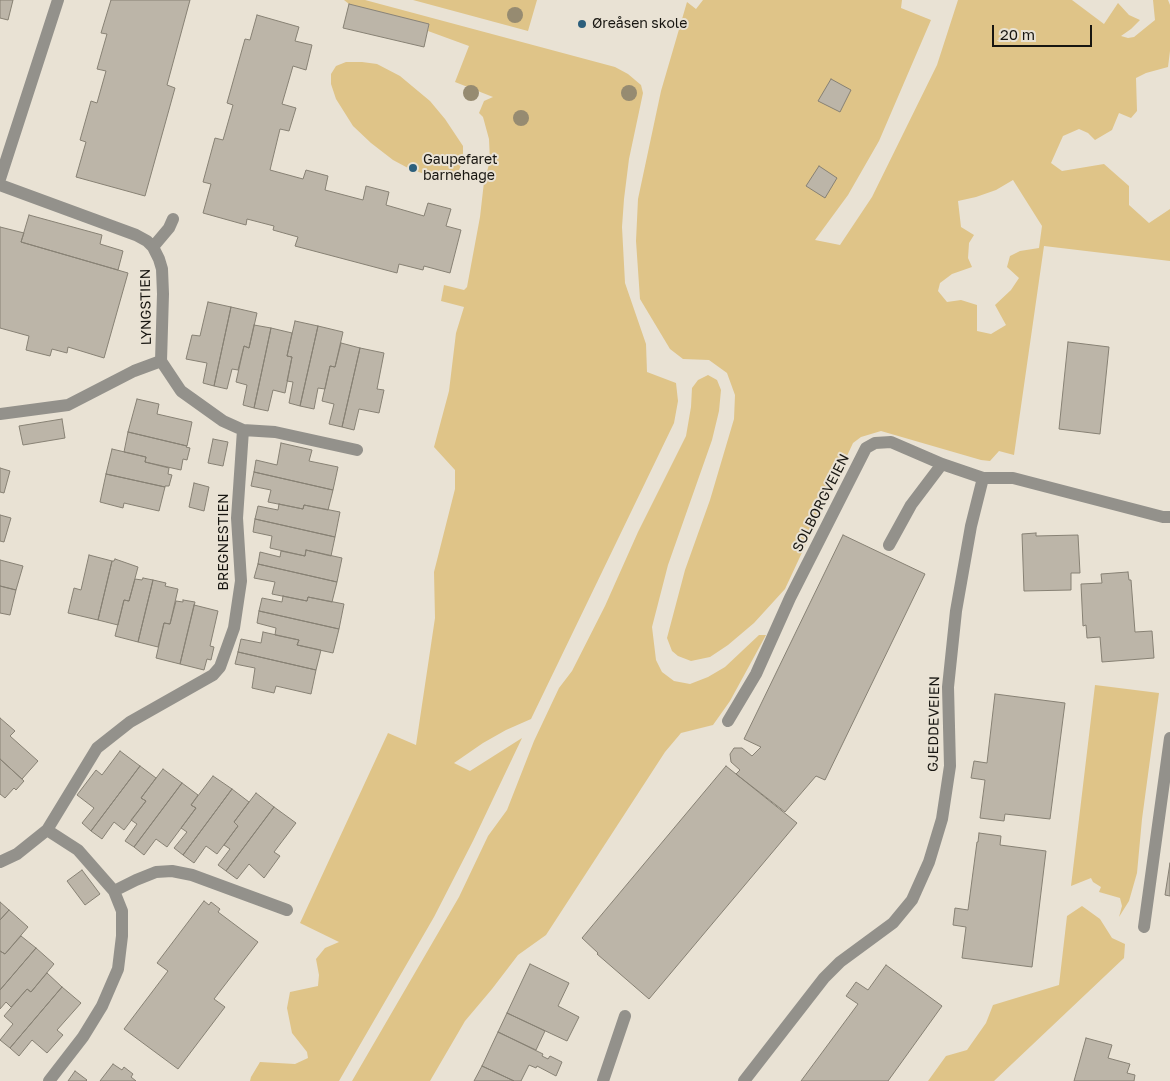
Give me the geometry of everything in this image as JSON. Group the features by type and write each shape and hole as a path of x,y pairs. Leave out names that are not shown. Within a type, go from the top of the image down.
{"street":[{"path":"0,179 58,0"},
{"path":"0,185 136,235 153,247 169,228 173,219"},
{"name":"LYNGSTIEN","path":"0,414 68,405 134,371 162,361 162,269 153,247"},
{"path":"162,361 181,391 223,421 244,430 275,432 357,450"},
{"name":"BREGNESTIEN","path":"0,862 17,854 46,830 97,748 130,722 213,675 220,667 234,628 241,581 237,518 244,430"},
{"name":"SOLBORGVEIEN","path":"728,721 756,674 790,598 866,448 875,442 891,442 942,464 983,478 1013,478 1163,517 1170,517"},
{"path":"889,545 911,505 942,464"},
{"name":"GJEDDEVEIEN","path":"744,1081 824,978 840,962 893,923 912,900 929,862 942,819 950,766 948,688 956,611 971,526 983,478"},
{"path":"1144,927 1170,738"},
{"path":"46,830 78,850 114,891 122,911 122,936 118,969 102,1006 93,1021 49,1081"},
{"path":"114,891 156,872 172,871 192,875 287,910"},
{"path":"603,1081 625,1016"}],"shaded area":[{"path":"344,0 365,0 615,67 628,74 641,85 643,93 629,159 624,199 622,227 625,283 646,344 647,372 676,383 678,401 674,423 531,719 483,743 454,763 470,771 522,738 434,917 339,1081 250,1081 260,1062 295,1064 308,1058 307,1052 292,1033 287,1008 290,992 318,986 319,975 316,959 325,948 339,942 300,923 388,733 416,745 435,618 434,572 455,489 455,470 434,447 449,391 456,333 464,307 441,301 444,285 464,290 467,287 480,217 484,182 490,161 489,139 483,117 479,113 484,101 493,97 455,82 469,46 428,31 429,24 349,4"},
{"path":"413,0 537,0 528,31"},
{"path":"703,0 902,0 901,8 931,20 879,141 848,195 815,240 840,245 872,197 937,65 958,0 1072,0 1104,24 1118,3 1129,15 1140,20 1121,36 1128,38 1134,37 1155,20 1153,0 1168,0 1170,5 1170,51 1168,67 1136,78 1137,111 1131,118 1119,113 1112,130 1095,140 1088,133 1079,129 1063,136 1051,163 1062,171 1104,164 1129,186 1129,205 1149,223 1170,209 1170,261 1044,246 1014,455 999,451 990,461 981,460 881,431 861,437 853,443 785,589 754,623 728,645 710,657 691,661 678,656 672,651 667,638 685,570 710,500 734,419 735,395 727,373 709,360 683,359 670,349 640,299 636,241 638,199 661,91 687,2 696,9","holes":["1013,180 1042,226 1039,248 1020,251 1010,256 1007,267 1019,278 1011,290 995,305 1006,325 991,334 977,331 977,305 961,300 947,302 938,291 940,283 952,274 972,267 968,258 969,243 974,235 961,227 958,201 996,190"]},
{"path":"346,62 377,64 400,76 430,101 463,146 463,160 459,170 451,176 427,175 408,168 393,160 353,126 336,99 331,84 331,74 336,66"},
{"path":"708,375 717,380 721,390 719,411 712,440 668,565 652,627 656,660 662,672 674,681 690,684 708,677 725,667 759,635 766,635 730,701 713,725 681,733 665,752 546,935 518,955 465,1021 430,1081 352,1081 459,897 488,836 507,810 534,741 559,688 572,671 605,606 638,532 686,436 692,388 698,380"},
{"path":"1095,685 1159,693 1142,819 1137,873 1129,901 1119,917 1122,906 1120,898 1099,892 1101,887 1093,882 1091,878 1071,886"},
{"path":"1082,906 1100,919 1112,938 1125,944 1124,958 994,1081 928,1081 946,1056 967,1050 986,1023 993,1005 1059,985 1067,916"}],"building":[{"path":"0,0 13,0 8,20 0,18"},
{"path":"111,0 190,0 167,85 175,88 145,196 76,177 86,142 80,140 91,101 97,103 106,71 97,69 107,34 101,33"},
{"path":"349,4 429,24 424,47 343,28"},
{"path":"257,15 299,27 295,41 312,45 306,70 293,66 282,104 296,108 289,131 280,129 270,170 303,179 306,170 328,176 325,190 363,200 366,186 389,192 386,205 424,216 428,203 451,209 446,226 461,230 450,273 424,266 423,270 399,264 397,273 295,246 298,237 273,230 274,226 247,219 246,225 203,213 211,184 203,182 215,138 223,140 233,105 227,103 245,39 250,40"},
{"path":"831,79 851,90 840,112 818,101"},
{"path":"819,166 837,178 825,198 806,186"},
{"path":"29,215 102,235 100,244 123,251 118,270 21,242"},
{"path":"0,227 24,233 21,242 128,273 104,358 68,347 67,353 52,349 50,356 26,350 29,336 0,328"},
{"path":"208,302 231,307 214,386 203,383 207,363 186,359 192,335 200,336"},
{"path":"231,307 257,313 249,348 244,346 238,370 232,369 227,389 214,386"},
{"path":"295,321 318,326 300,406 289,403 293,382 287,381 292,357 287,356"},
{"path":"254,325 271,328 254,408 243,405 247,385 236,382 244,346 249,348"},
{"path":"318,326 343,332 335,367 330,366 325,389 318,388 314,409 300,406"},
{"path":"271,328 292,333 287,356 292,357 285,393 273,390 268,411 254,408"},
{"path":"1068,342 1109,347 1100,434 1059,429"},
{"path":"341,343 360,348 342,427 329,424 334,404 322,401 330,366 335,367"},
{"path":"360,348 384,353 377,389 384,390 379,413 359,409 354,430 342,427"},
{"path":"137,399 159,404 157,414 192,422 187,446 128,432"},
{"path":"62,419 65,438 23,445 19,426"},
{"path":"128,432 187,446 190,448 187,460 183,459 181,470 145,462 146,457 124,452"},
{"path":"213,439 228,442 223,466 208,463"},
{"path":"281,443 312,450 309,461 338,467 333,490 254,472 256,460 277,465"},
{"path":"112,449 146,457 145,462 169,468 168,474 172,475 169,486 165,487 106,474"},
{"path":"0,468 10,471 4,493 0,492"},
{"path":"254,472 333,490 328,510 304,505 303,509 268,502 271,490 251,486"},
{"path":"106,474 165,487 159,511 124,503 123,508 100,502"},
{"path":"194,483 209,487 204,511 189,507"},
{"path":"279,504 303,509 304,505 340,512 335,537 255,519 258,506 278,510"},
{"path":"0,515 11,518 4,542 0,541"},
{"path":"255,519 335,537 331,556 306,550 305,556 270,548 272,536 253,532"},
{"path":"1036,533 1036,536 1078,535 1080,573 1071,573 1071,590 1024,591 1022,534"},
{"path":"843,535 925,574 825,780 816,776 785,812 736,774 740,770 731,762 730,754 734,748 742,748 752,756 761,747 744,739"},
{"path":"306,550 342,558 337,582 258,564 260,552 280,557 281,551 305,556"},
{"path":"89,555 112,561 98,620 68,613 74,588 81,590"},
{"path":"115,559 138,567 129,601 124,600 118,625 98,620 112,561"},
{"path":"0,560 23,566 16,590 0,586"},
{"path":"258,564 337,582 332,602 308,597 307,601 272,594 275,582 254,578"},
{"path":"1128,572 1129,580 1131,580 1135,632 1152,631 1154,658 1102,662 1100,637 1087,638 1086,625 1083,626 1081,584 1102,583 1101,574"},
{"path":"143,578 153,580 138,642 115,636 124,600 129,601 135,579 142,580"},
{"path":"153,580 166,583 165,586 178,589 170,624 164,623 158,647 138,642"},
{"path":"0,586 16,590 10,615 0,613"},
{"path":"283,596 307,601 308,597 344,604 339,629 259,611 262,598 282,602"},
{"path":"183,600 195,602 180,664 156,658 164,623 170,624 176,601 183,602"},
{"path":"194,605 218,611 210,646 214,647 211,660 207,659 204,670 180,664"},
{"path":"259,611 339,629 333,653 297,645 299,640 275,635 276,628 257,623"},
{"path":"263,632 299,640 297,645 321,650 316,670 238,652 241,639 261,643"},
{"path":"238,652 316,670 311,694 276,686 274,693 252,688 255,668 235,664"},
{"path":"995,694 1065,703 1050,819 1005,814 1004,821 980,818 985,780 971,778 974,761 987,763"},
{"path":"0,718 15,731 10,736 38,761 22,779 0,759"},
{"path":"120,751 140,766 91,831 82,823 94,808 77,795 96,770 102,775"},
{"path":"0,759 24,781 5,798 0,794"},
{"path":"140,766 156,778 141,798 146,801 124,830 114,822 102,839 91,831"},
{"path":"726,766 797,823 649,999 597,954 582,938"},
{"path":"163,769 182,783 134,847 125,841 137,824 131,820 146,801 141,798"},
{"path":"213,776 232,789 183,855 174,848 187,832 181,828 196,808 191,805"},
{"path":"182,783 198,795 191,805 196,808 167,847 156,839 144,855 134,847"},
{"path":"232,789 249,802 234,822 238,826 217,854 206,846 194,863 183,855"},
{"path":"256,793 274,807 226,871 218,865 230,849 224,845 238,826 234,822"},
{"path":"274,807 296,823 274,852 280,856 264,878 249,864 237,879 226,871"},
{"path":"979,833 1001,836 1000,845 1046,851 1032,967 962,958 966,927 953,925 955,908 968,910"},
{"path":"1170,863 1170,896 1165,895"},
{"path":"82,870 100,894 85,905 67,881"},
{"path":"204,901 209,905 211,902 220,909 218,912 258,942 214,999 225,1007 178,1069 124,1029 168,971 157,963"},
{"path":"0,902 9,910 0,920"},
{"path":"9,910 28,927 5,954 0,951 0,920"},
{"path":"21,936 36,948 0,990 0,951 5,954"},
{"path":"36,948 54,964 31,992 27,989 11,1007 6,1002 0,1009 0,990"},
{"path":"530,964 569,983 558,1006 579,1017 567,1041 507,1013"},
{"path":"886,965 942,1006 888,1081 801,1081 858,1004 846,996 856,982 868,990"},
{"path":"47,973 62,987 10,1048 0,1040 13,1024 4,1016 27,989 31,992"},
{"path":"62,987 81,1003 57,1030 63,1035 47,1053 32,1040 19,1056 10,1048"},
{"path":"507,1013 545,1031 536,1050 498,1032"},
{"path":"498,1032 543,1054 542,1056 548,1059 550,1056 562,1062 556,1076 537,1066 536,1068 529,1065 521,1081 514,1081 482,1066"},
{"path":"1086,1038 1112,1045 1108,1058 1130,1064 1127,1073 1135,1075 1134,1081 1074,1081"},
{"path":"113,1064 122,1070 124,1067 133,1074 131,1077 136,1081 100,1081"},
{"path":"482,1066 514,1081 474,1081"},
{"path":"75,1071 87,1080 68,1081"}],"place":[{"name":"Øreåsen skole","path":"582,24"},
{"name":"Gaupefaret barnehage","path":"413,168"}]}
